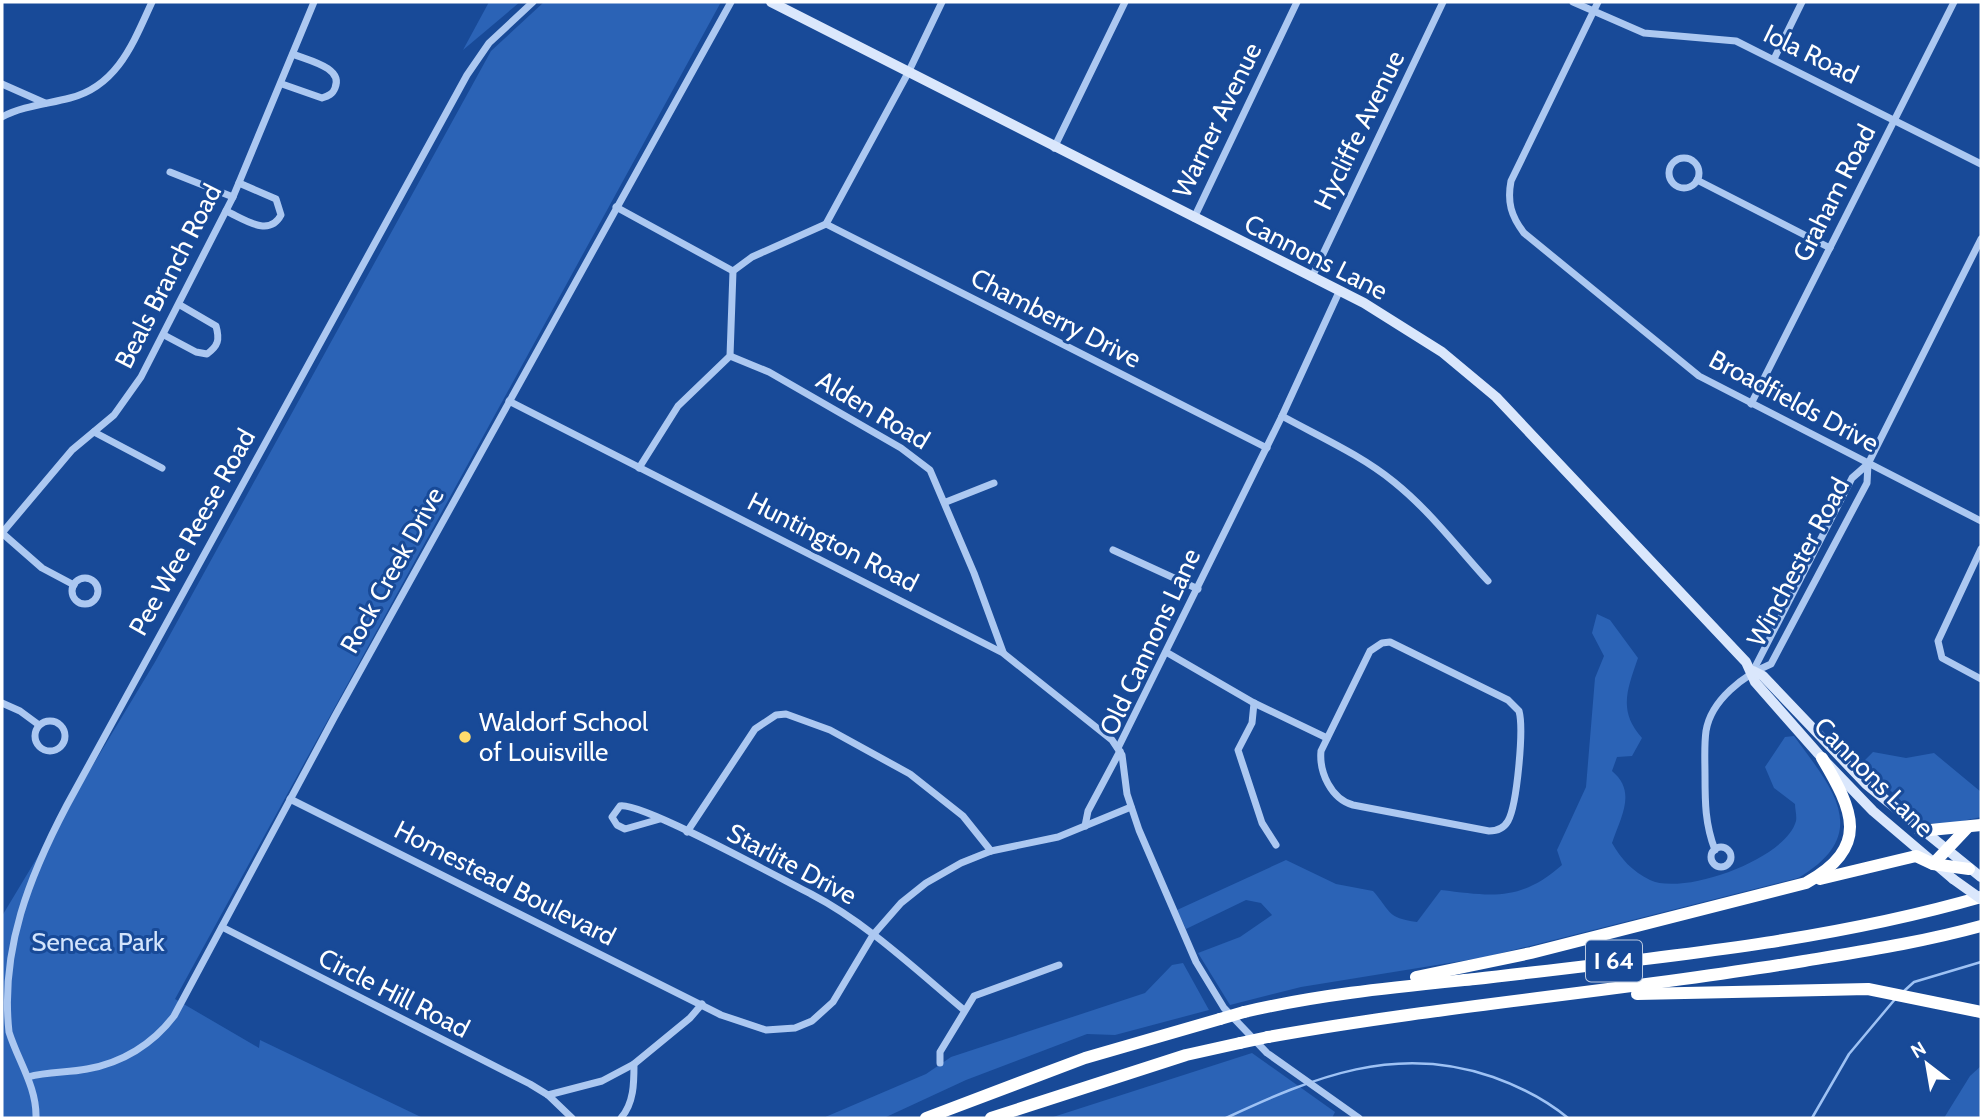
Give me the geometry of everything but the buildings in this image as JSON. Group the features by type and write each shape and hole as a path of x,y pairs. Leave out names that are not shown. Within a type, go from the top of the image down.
{"highway":[{"path":"1806,883 1828,869 1849,839 1851,822 1847,800 1824,754"},
{"path":"1920,831 1975,826"},
{"path":"1933,864 1975,826"},
{"path":"1353,991 1531,953 1916,856 1933,864 1969,869"},
{"name":"I 64","path":"926,1118 1085,1058 1244,1012 1353,991 1733,946 1910,917 1981,898"},
{"name":"I 64","path":"991,1118 1186,1055 1268,1037 1367,1019 1560,998 1874,949 1981,926"},
{"path":"1560,998 1704,991 1868,989 1981,1012"}],"main road":[{"name":"Cannons Lane","path":"771,2 1312,277 1417,334 1496,397 1753,671 1759,688 1824,754 1873,811 1933,864 1981,898"},
{"name":"Cannons Lane","path":"1824,754 1981,877"}],"street":[{"path":"2,117 80,95 110,76 128,53 152,2"},
{"name":"Beals Branch Road","path":"2,533 59,464 127,400 180,305 233,197 314,2"},
{"name":"Pee Wee Reese Road","path":"36,1118 34,1096 9,1031 2,979 11,922 30,875 467,75 489,43 533,2"},
{"name":"Rock Creek Drive","path":"27,1077 107,1065 153,1040 174,1016 290,799 731,2"},
{"path":"733,271 752,257 826,224 908,73 942,2"},
{"path":"1054,148 1125,2"},
{"name":"Warner Avenue","path":"1194,218 1297,2"},
{"name":"Hycliffe Avenue","path":"1312,277 1443,2"},
{"name":"Iola Road","path":"1573,2 1644,33 1673,38 1726,39 1774,59 1981,164"},
{"path":"1593,11 1598,2"},
{"path":"1774,59 1802,2"},
{"name":"Graham Road","path":"1751,404 1954,2"},
{"name":"Broadfields Drive","path":"1593,11 1511,181 1511,211 1524,233 1684,365 1751,404 1981,521"},
{"path":"282,83 322,98 335,90 337,82 330,70 293,54"},
{"path":"2,84 45,103"},
{"path":"1681,158 1690,159 1698,166 1697,180 1685,188 1675,185 1669,172 1672,163 1681,158"},
{"path":"170,172 233,197"},
{"path":"1697,180 1830,248"},
{"path":"226,211 264,228 273,226 281,215 276,199 239,183"},
{"path":"616,207 733,271"},
{"name":"Chamberry Drive","path":"826,224 1267,448"},
{"name":"Winchester Road","path":"1753,671 1852,478 1868,464 1981,239"},
{"path":"639,468 678,406 730,356 733,271"},
{"name":"Old Cannons Lane","path":"1339,292 1267,448 1119,750 1131,807 1196,962 1224,1009 1250,1039 1359,1118"},
{"path":"164,335 196,352 207,354 216,347 219,337 216,326 180,305"},
{"name":"Alden Road","path":"730,356 769,372 901,448 930,470 946,502 1003,653"},
{"name":"Huntington Road","path":"509,401 1003,653 1119,750"},
{"path":"1282,416 1355,456 1394,482 1429,514 1488,581"},
{"path":"94,432 162,468"},
{"name":"Winchester Road","path":"1714,850 1705,818 1706,731 1711,715 1725,695 1753,671 1771,664 1867,483 1868,464"},
{"path":"946,502 993,483"},
{"path":"2,533 42,568 74,585"},
{"path":"1820,542 1833,547"},
{"path":"1113,550 1198,589"},
{"path":"1981,550 1938,638 1942,658 1981,680"},
{"path":"1791,600 1804,605"},
{"path":"1382,643 1401,644 1516,706 1521,718 1509,819 1501,828 1489,831 1344,803 1335,795 1321,766 1321,751 1327,738 1370,651 1382,643"},
{"path":"1166,652 1254,702 1327,738"},
{"path":"1254,702 1252,723 1238,750 1262,823 1276,845"},
{"path":"2,703 20,711 39,725"},
{"path":"687,832 755,729 776,715 786,714 830,730 910,774 963,817 991,852"},
{"path":"47,721 61,725 65,733 60,747 51,751 37,744 35,734 39,725 47,721"},
{"path":"1085,826 1087,811 1119,750"},
{"name":"Homestead Boulevard","path":"290,799 702,1004"},
{"name":"Starlite Drive","path":"660,819 625,829 617,825 613,813 625,805 660,819 829,903 873,935 964,1010"},
{"path":"548,1096 602,1081 634,1064 690,1018 702,1004 733,1020 766,1030 804,1025 820,1016 833,1002 873,935 901,903 926,883 961,863 991,852 1058,837 1131,807"},
{"name":"Circle Hill Road","path":"222,927 548,1096 572,1118"},
{"path":"940,1063 940,1052 974,996 1059,965"},
{"path":"621,1118 627,1112 634,1087 634,1064"},
{"path":"1341,1118 1345,1109"}],"green space":[{"path":"489,2 520,2 463,50"},
{"name":"Seneca Park","path":"544,2 721,2 175,999 259,1048 260,1040 423,1118 2,1118 2,916 155,662 491,51"},
{"path":"1597,614 1610,620 1638,658 1628,690 1627,709 1634,728 1642,738 1632,756 1617,757 1612,771 1624,787 1625,805 1612,843 1632,869 1650,880 1665,884 1685,883 1732,871 1774,848 1788,835 1796,821 1795,804 1774,788 1765,767 1785,737 1794,736 1822,774 1839,810 1840,828 1834,845 1821,861 1798,878 1486,957 1301,987 1230,1005 1198,953 1240,937 1272,915 1261,903 1246,900 1186,929 1177,910 1286,860 1336,884 1373,891 1394,916 1417,922 1441,890 1505,894 1533,885 1562,865 1557,850 1586,787 1595,678 1604,656 1592,633"},
{"path":"1873,752 1906,758 1934,753 1981,792 1981,817 1948,824 1924,823 1862,763"},
{"path":"1183,963 1209,1010 1115,1035 1087,1034 966,1080 884,1118 823,1118 926,1074 951,1057 1145,993 1172,965"},
{"path":"1252,1053 1335,1112 1332,1118 1050,1118"},
{"path":"1981,1066 1981,1118 1944,1118 1970,1076"}],"waterway":[{"path":"1904,991 1914,982 1981,962"},
{"path":"1812,1118 1849,1054 1896,998"},
{"path":"1226,1118 1291,1090 1356,1069 1423,1063 1457,1067 1493,1077 1542,1099 1568,1118"}],"place":[{"name":"Waldorf School of Louisville","path":"465,737"}]}
